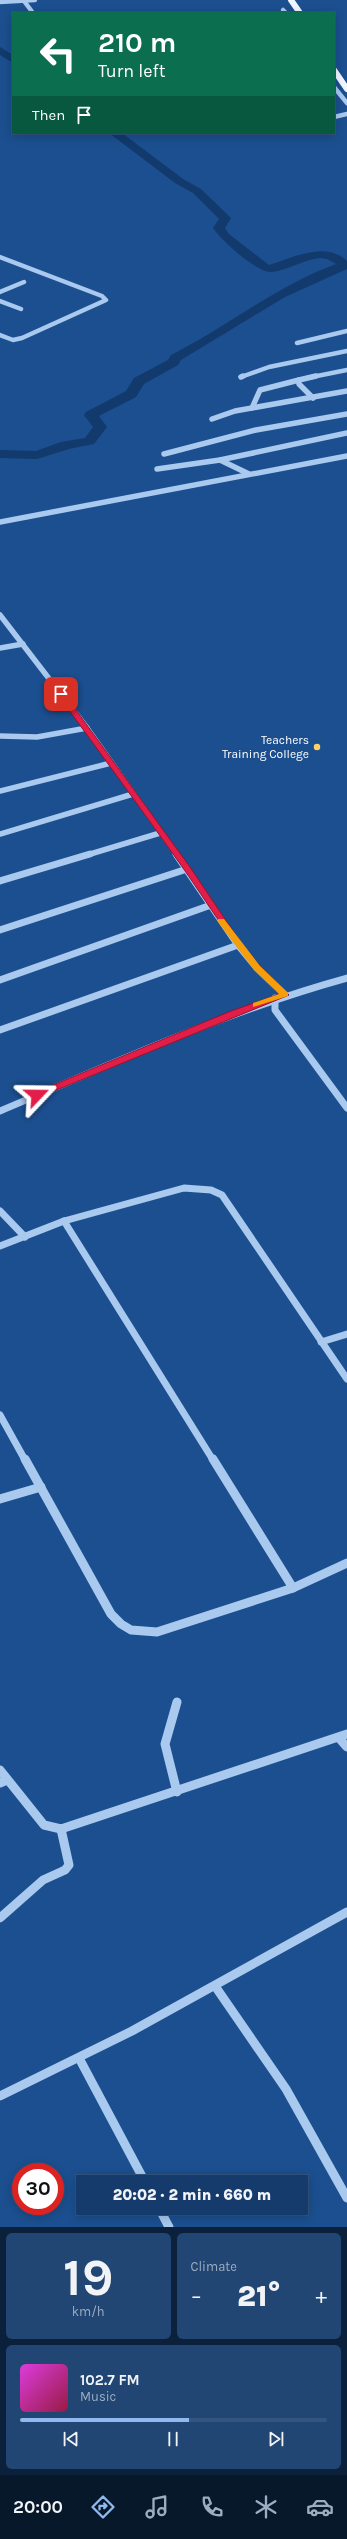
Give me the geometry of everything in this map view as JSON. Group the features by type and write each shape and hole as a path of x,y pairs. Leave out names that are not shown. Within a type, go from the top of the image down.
{"main road":[{"path":"291,0 299,12"},
{"path":"335,71 347,89"}],"street":[{"path":"0,2 36,0"},
{"path":"24,1 32,12"},
{"path":"335,88 347,103"},
{"path":"335,117 347,114"},
{"path":"0,257 102,296 106,300 22,338 13,340 0,334"},
{"path":"0,292 24,282"},
{"path":"0,301 21,309"},
{"path":"297,343 347,331"},
{"path":"241,376 268,367 347,351"},
{"path":"252,408 260,390 347,370"},
{"path":"300,380 298,384 314,398"},
{"path":"212,419 252,408 347,391"},
{"path":"164,454 219,442 256,430 347,414"},
{"path":"158,469 220,460 347,433"},
{"path":"0,522 347,456"},
{"path":"220,460 249,474"},
{"path":"0,615 87,728 187,869 238,945 257,968 285,995"},
{"path":"0,648 23,644"},
{"path":"0,736 37,737 87,728"},
{"path":"0,791 111,763"},
{"path":"0,834 133,794"},
{"path":"0,881 160,833"},
{"path":"0,930 187,869"},
{"path":"0,980 105,941 211,905"},
{"path":"0,1030 238,945"},
{"path":"0,1112 275,998 347,978"},
{"path":"275,998 275,1010 347,1108"},
{"path":"0,1246 64,1221 184,1188 210,1190 222,1196 320,1342 347,1379"},
{"path":"0,1211 25,1236"},
{"path":"64,1221 293,1588"},
{"path":"320,1342 347,1334"},
{"path":"0,1415 111,1614 119,1624 129,1631 141,1633 157,1632 293,1588 347,1563"},
{"path":"0,1499 41,1487"},
{"path":"177,1702 165,1744 166,1755 177,1792"},
{"path":"0,1770 4,1782 44,1825 61,1829 343,1736 347,1747"},
{"path":"0,1918 43,1880 65,1870 69,1866 61,1829"},
{"path":"0,2096 79,2058 215,1986 346,1913"},
{"path":"215,1986 250,2034 308,2123 347,2198"},
{"path":"79,2058 141,2175"},
{"path":"163,2215 169,2227"}],"waterway":[{"path":"0,50 12,59"},
{"path":"116,134 179,181 197,191 225,218 219,228 225,236 265,268 270,269 309,256 320,255 329,255 338,259 345,266"},
{"path":"0,454 37,455 66,445 89,441 100,427 91,415 131,394 139,381 174,362 175,358 193,349 281,294 318,276 345,266"}],"slow traffic":[{"path":"221,921 257,968 285,995 256,1005"}],"place":[{"name":"Teachers Training College","path":"317,747"}],"route":[{"path":"37,1095 234,1013 285,995 257,968 238,945 187,869 87,728 61,694"}]}
